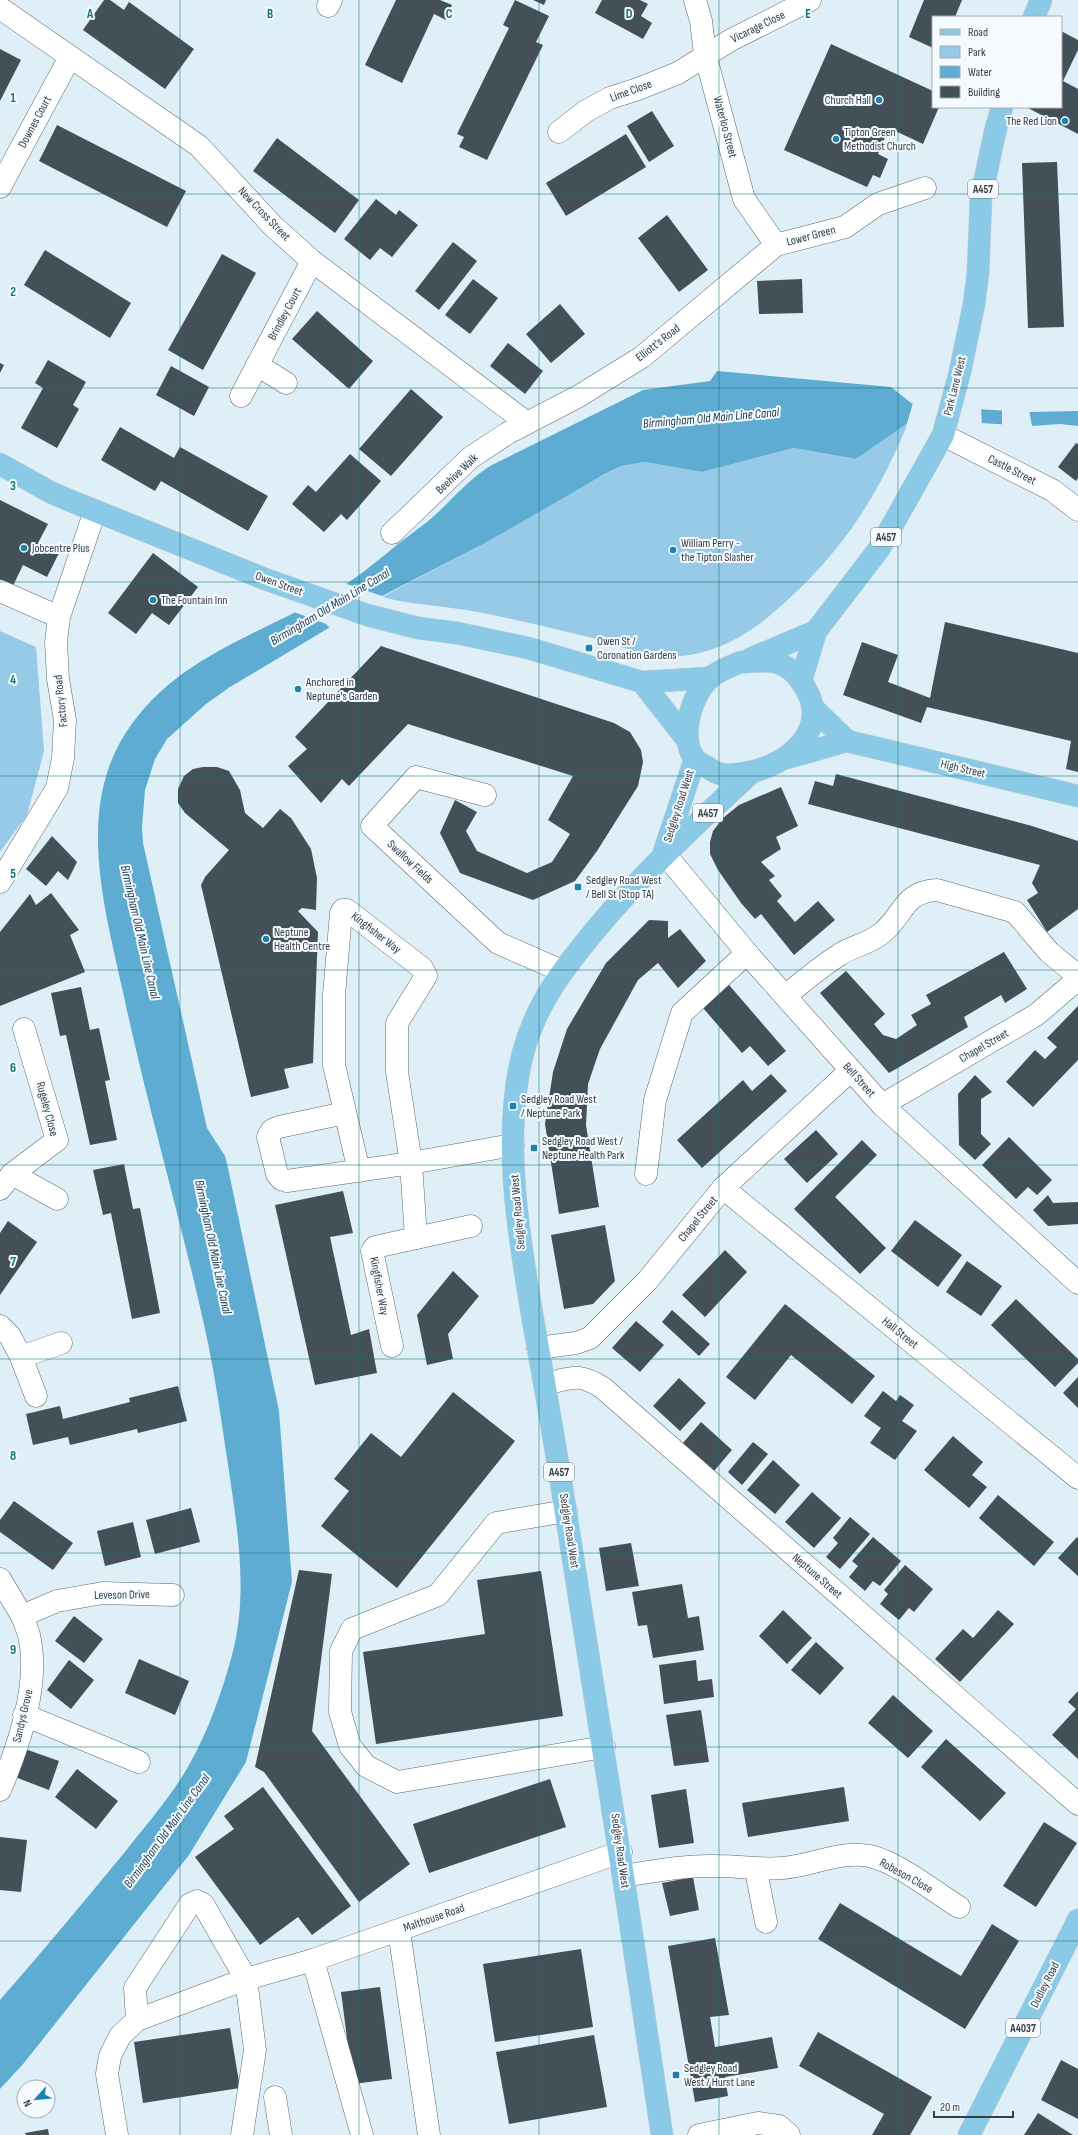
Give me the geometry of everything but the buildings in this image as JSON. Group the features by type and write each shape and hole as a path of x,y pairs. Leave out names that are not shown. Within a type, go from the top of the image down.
{"main road":[{"path":"1034,16 1041,0"},
{"name":"Park Lane West","path":"801,680 816,631 879,549 943,435 960,372 975,296 981,198 1002,108"},
{"name":"Owen Street","path":"0,464 52,494 284,586 367,615 418,628 457,633 528,648 642,682"},
{"name":"A457","path":"741,662 773,662 790,668 801,680 808,691 813,708 811,729 787,758 752,772 729,776 713,771 691,750 688,716 691,705 710,678 721,670 816,631"},
{"path":"642,682 710,678"},
{"path":"642,682 691,750"},
{"path":"813,708 847,741"},
{"name":"High Street","path":"787,758 847,741 1078,796"},
{"name":"Sedgley Road West","path":"664,853 691,750"},
{"name":"Sedgley Road West","path":"662,2135 621,1852 545,1384 520,1245 513,1145 516,1092 523,1052 542,1002 562,971 610,912 664,853 752,772"},
{"name":"Dudley Road","path":"969,2135 1078,1920"}],"street":[{"name":"Waterloo Street","path":"694,0 701,21 705,54 744,199 776,245"},
{"name":"Vicarage Close","path":"705,54 810,0"},
{"name":"New Cross Street","path":"0,8 199,146 273,226 312,262 527,422"},
{"name":"Lime Close","path":"558,132 586,111 610,98 638,89 678,73 705,54"},
{"name":"Downes Court","path":"0,187 70,57"},
{"name":"Lower Green","path":"776,245 845,227 878,204 925,188"},
{"name":"Elliott's Road","path":"527,422 579,396 642,357 776,245"},
{"name":"Brindley Court","path":"241,396 312,262"},
{"path":"257,366 286,383"},
{"name":"Beehive Walk","path":"392,533 470,458 527,422"},
{"name":"Castle Street","path":"943,435 1052,490 1078,510"},
{"name":"Factory Road","path":"0,882 57,788 63,758 65,720 58,678 56,642 59,617 95,511"},
{"path":"0,591 59,617"},
{"name":"Swallow Fields","path":"485,795 416,777 372,826 498,943 562,971"},
{"name":"Bell Street","path":"664,853 747,953 850,1071 882,1105 1078,1283"},
{"path":"786,996 840,954 863,945 883,933 910,898 924,890 937,890 1016,912 1049,952 1078,976"},
{"name":"Kingfisher Way","path":"359,1171 345,1113 334,1057 334,995 341,913 343,910 347,910 422,968 426,976 397,1024 397,1072 411,1163 416,1238 376,1247 372,1251 392,1346"},
{"path":"646,1174 655,1100 682,1013 747,953"},
{"name":"Chapel Street","path":"882,1105 1036,1016 1070,986 1078,976"},
{"name":"Rugeley Close","path":"6,1181 57,1140 24,1029"},
{"name":"Chapel Street","path":"538,1348 576,1343 590,1338 648,1281 723,1188 850,1071"},
{"path":"345,1113 279,1127 272,1130 268,1137 277,1174 281,1179 287,1181 359,1171 513,1145"},
{"path":"6,1181 57,1199"},
{"name":"Hall Street","path":"723,1188 1078,1478"},
{"path":"416,1238 472,1226"},
{"path":"0,1326 10,1336 22,1356 36,1396"},
{"path":"22,1356 61,1343"},
{"name":"Neptune Street","path":"545,1384 580,1377 592,1381 603,1388 1078,1804"},
{"path":"566,1511 496,1523 438,1595 352,1629 341,1651 340,1712 350,1746 366,1766 397,1782 604,1747"},
{"path":"0,1579 22,1616"},
{"name":"Leveson Drive","path":"22,1616 57,1601 103,1593 173,1595"},
{"name":"Sandys Grove","path":"0,1790 8,1770 24,1715 30,1688 30,1640 22,1616"},
{"path":"24,1715 139,1762"},
{"name":"Malthouse Road","path":"137,2020 246,1979 313,1960 399,1931 621,1852"},
{"name":"Robeson Close","path":"624,1876 676,1867 718,1866 756,1870 785,1868 851,1854 870,1856 893,1865 959,1907"},
{"path":"756,1870 766,1922"},
{"path":"117,2135 107,2074 110,2056 120,2036 137,2020 135,1988 190,1904 197,1901 203,1904 246,1979 255,2050 242,2135"},
{"path":"399,1931 429,2135"},
{"path":"313,1960 362,2135"},
{"path":"275,2097 281,2135"},
{"path":"699,2135 758,2123 779,2126 789,2135"}],"green space":[{"path":"908,423 874,494 861,515 831,555 794,594 764,621 733,641 716,648 678,656 651,657 600,640 525,622 478,612 406,602 382,597 485,543 554,502 621,466 645,462 702,472 794,448 856,459"},
{"path":"0,631 36,647 44,751 27,815 0,852"}],"water":[{"name":"Birmingham Old Main Line Canal","path":"717,371 891,387 915,406 1031,412 1078,411 1078,426 1060,424 1032,426 911,419 908,423 856,459 794,448 702,472 645,462 621,466 485,543 382,596 230,687 206,704 167,739 155,759 145,790 142,827 143,843 207,1128 225,1156 228,1168 279,1411 292,1582 246,1762 189,1855 24,2063 0,2089 0,2000 124,1853 182,1777 202,1739 224,1683 237,1632 240,1608 241,1584 238,1536 212,1363 185,1245 132,1034 103,894 99,861 98,828 101,796 110,764 125,734 147,706 171,682 228,646 289,616 349,582 442,509 482,471 643,390 710,381"}],"pier":[{"path":"913,403 981,408 982,425 912,421 906,427"},
{"path":"1002,409 1029,410 1032,426 1002,426"},
{"path":"344,583 385,597 332,630 326,624 294,612"}],"place":[{"name":"Church Hall","path":"879,100"},
{"name":"The Red Lion","path":"1065,121"},
{"name":"Tipton Green Methodist Church","path":"836,139"},
{"name":"Jobcentre Plus","path":"24,548"},
{"name":"William Perry - the Tipton Slasher","path":"673,550"},
{"name":"The Fountain Inn","path":"153,600"},
{"name":"Owen St / Coronation Gardens","path":"589,648"},
{"name":"Anchored in Neptune's Garden","path":"298,689"},
{"name":"Sedgley Road West / Bell St (Stop TA)","path":"578,887"},
{"name":"Neptune Health Centre","path":"266,939"},
{"name":"Sedgley Road West / Neptune Park","path":"513,1106"},
{"name":"Sedgley Road West / Neptune Health Park","path":"534,1148"},
{"name":"Sedgley Road West / Hurst Lane","path":"676,2075"}]}
